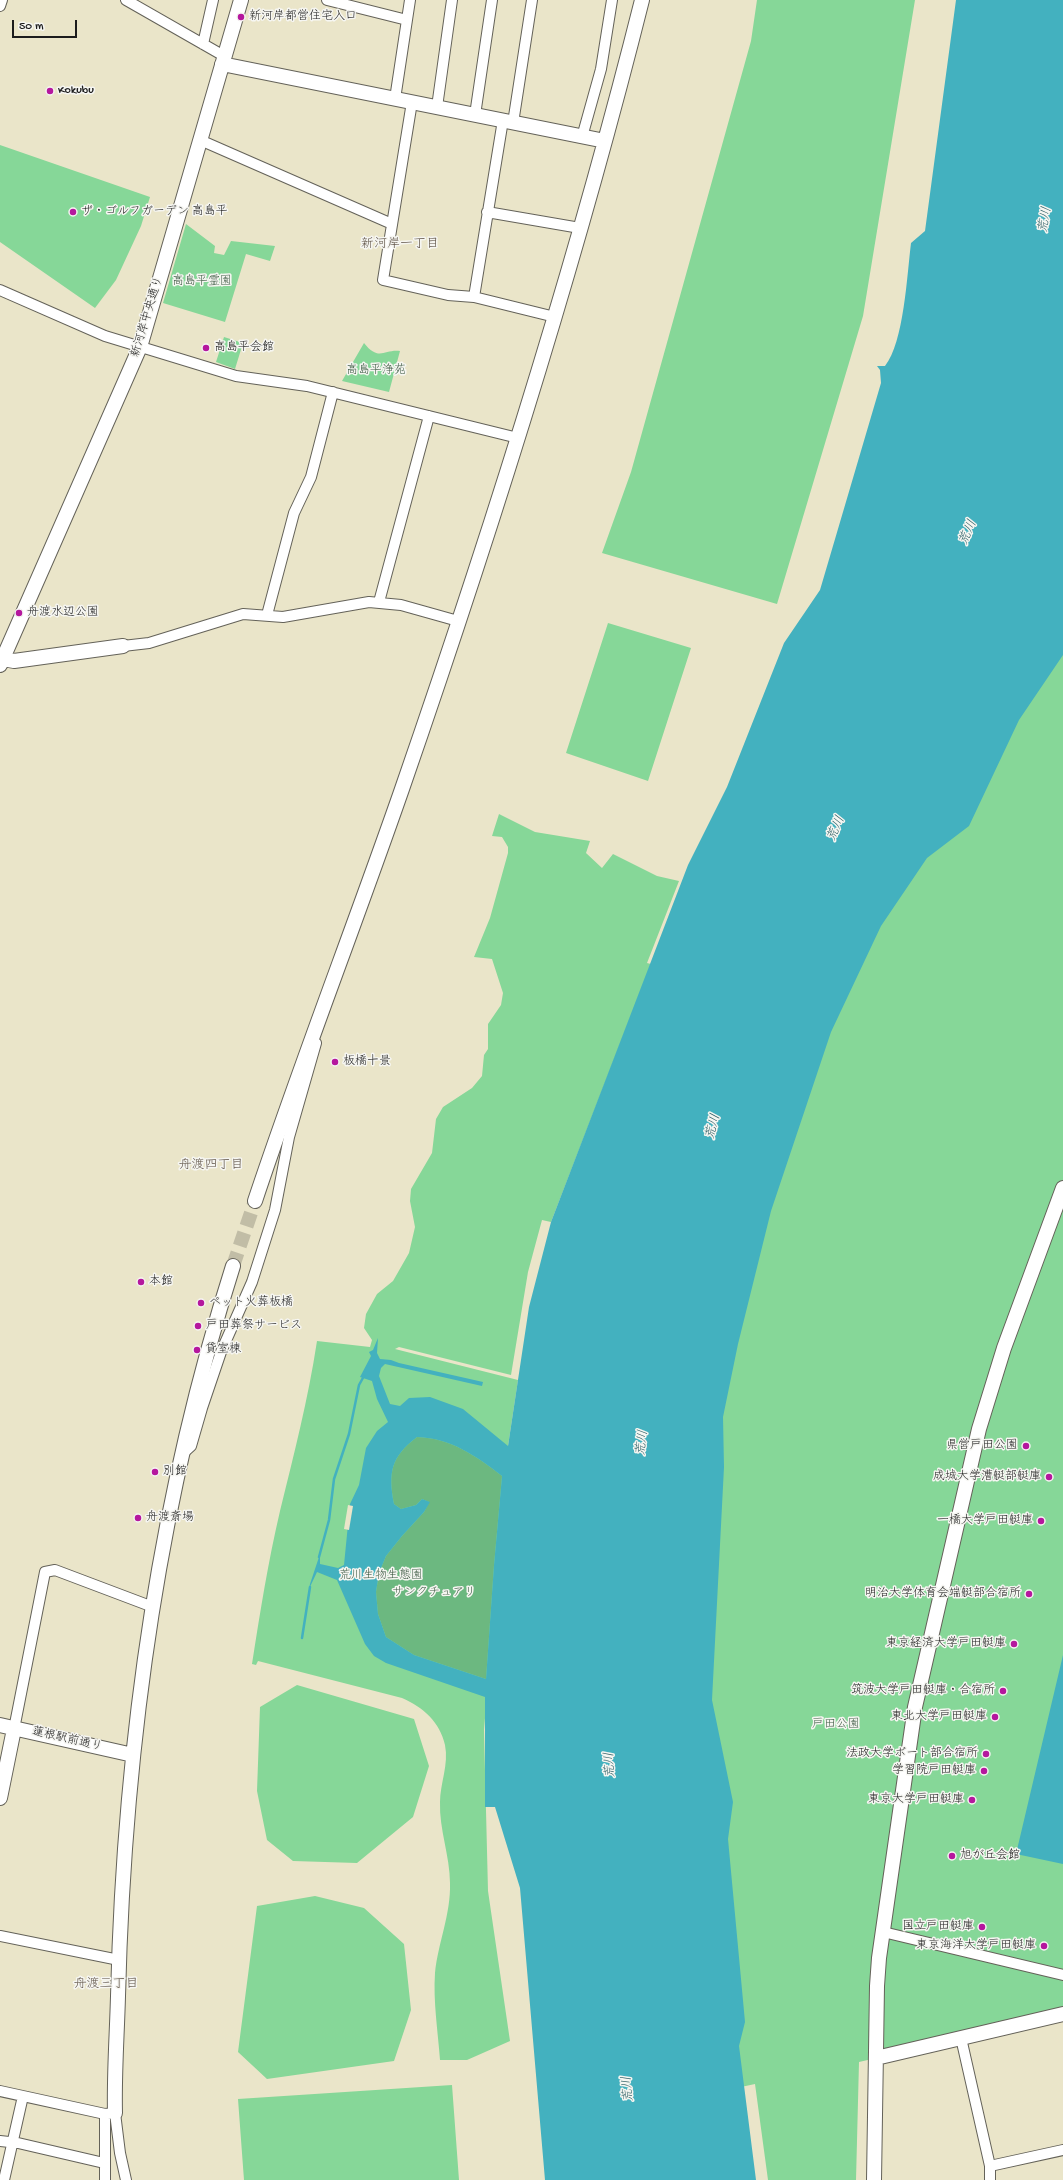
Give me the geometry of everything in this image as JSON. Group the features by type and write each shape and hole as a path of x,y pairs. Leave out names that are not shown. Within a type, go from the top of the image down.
{"street":[{"path":"0,6 2,0"},
{"path":"126,0 203,44 223,60 395,99 605,141"},
{"path":"203,44 213,0"},
{"name":"新河岸中央通り","path":"1,661 140,347 240,0"},
{"path":"329,0 407,20"},
{"path":"395,99 410,0"},
{"path":"437,107 452,0"},
{"path":"475,115 492,0"},
{"path":"474,297 487,212 508,122 532,0"},
{"path":"582,137 601,69 612,0"},
{"path":"255,1201 315,1028 400,793 518,438 555,317 605,141 642,0"},
{"path":"412,102 383,280 448,295 474,297 555,317"},
{"path":"200,140 392,224"},
{"path":"487,212 580,228"},
{"path":"0,290 105,336 236,376 307,386 518,438"},
{"path":"267,615 294,513 311,477 333,392"},
{"path":"378,602 429,416"},
{"path":"1,661 14,661 156,642 243,614 283,617 378,602 401,605 458,621"},
{"path":"182,1455 191,1446 219,1359 252,1282 275,1210 289,1137 316,1045 315,1028"},
{"path":"874,2180 877,1986 883,1932 919,1683 979,1430 1004,1348 1063,1188"},
{"path":"105,2180 104,2163 114,2072 118,1960 126,1815 153,1607 182,1455 207,1355 233,1266"},
{"path":"0,1798 45,1572 55,1570 153,1607"},
{"name":"蓮根駅前通り","path":"0,1726 133,1755"},
{"path":"883,1932 1063,1975"},
{"path":"0,1936 118,1960"},
{"path":"876,2058 1063,2014"},
{"path":"961,2038 990,2166 990,2180"},
{"path":"0,2091 110,2114"},
{"path":"4,2180 23,2096"},
{"path":"110,2114 126,2180"},
{"path":"0,2141 104,2163"},
{"path":"990,2166 1063,2150"}],"green space":[{"path":"757,0 915,0 863,316 777,604 602,553 631,472 751,41"},
{"name":"戸田公園","path":"1063,118 1063,2015 859,2062 856,2180 768,2180 755,2084 633,2110 608,1718"},
{"name":"ザ・ゴルフガーデン 高島平","path":"0,145 150,197 141,226 116,280 95,308 0,242"},
{"name":"高島平霊園","path":"186,224 215,246 214,253 224,255 231,241 275,246 270,261 246,254 225,322 163,303"},
{"path":"224,337 243,343 235,369 216,362"},
{"name":"高島平浄苑","path":"364,343 369,349 378,353 400,351 389,392 342,381"},
{"path":"608,623 691,648 648,781 566,753"},
{"name":"荒川生物生態園","path":"499,814 535,832 590,841 586,853 602,868 613,854 657,876 679,881 647,963 651,964 551,1222 542,1220 528,1272 511,1375 399,1347 395,1349 518,1380 508,1446 484,1730 488,1891 510,2041 467,2060 440,2060 435,2005 435,1973 450,1895 450,1873 440,1812 440,1795 446,1759 443,1737 430,1716 417,1706 402,1698 258,1661 256,1665 252,1664 272,1549 305,1406 317,1341 370,1347 372,1340 364,1328 366,1314 377,1294 393,1281 409,1253 415,1227 410,1201 411,1189 432,1153 436,1119 443,1107 472,1088 482,1076 484,1055 488,1049 488,1024 501,1005 503,993 492,959 474,957 490,918 508,853 508,847 502,837 492,836"},
{"name":"サンクチュアリ","path":"417,1437 441,1441 462,1449 502,1476 486,1679 414,1655 386,1637 378,1614 376,1592 379,1573 386,1556 424,1512 429,1502 422,1499 416,1505 401,1509 394,1504 391,1483 394,1466 402,1451"},
{"path":"297,1685 414,1719 429,1766 413,1817 357,1863 293,1861 267,1840 257,1791 260,1707"},
{"path":"315,1896 364,1908 404,1944 411,2010 394,2061 267,2079 238,2052 257,1906"},
{"path":"452,2085 459,2180 244,2180 238,2099"}],"water":[{"name":"荒川","path":"956,0 1063,0 1063,655 1019,720 969,826 927,858 881,926 831,1032 771,1211 738,1344 723,1417 724,1467 712,1700 733,1802 728,1839 745,2022 739,2046 756,2180 545,2180 520,1888 495,1807 485,1807 485,1697 386,1663 374,1656 365,1644 337,1580 317,1572 309,1589 320,1554 320,1564 338,1568 344,1565 350,1504 359,1485 366,1448 377,1431 388,1422 377,1399 372,1381 360,1377 371,1356 369,1352 373,1350 378,1338 377,1353 380,1359 391,1360 483,1382 482,1386 385,1364 381,1368 379,1376 390,1404 400,1406 409,1398 430,1397 463,1409 508,1446 529,1307 551,1222 688,865 727,787 784,643 820,590 881,383 880,370 877,366 885,366 897,341 904,308 911,243 925,231","holes":["417,1437 429,1438 462,1449 502,1476 486,1679 414,1655 386,1637 378,1614 376,1592 379,1573 386,1556 424,1512 430,1502 422,1499 416,1505 401,1509 394,1504 391,1483 394,1466 402,1451 408,1444"]},
{"path":"1063,1655 1063,1864 1016,1854"}],"pier":[{"path":"348,1505 353,1506 349,1530 344,1529"}],"waterway":[{"path":"319,1557 329,1520 334,1479 349,1434 359,1385 364,1376"},
{"path":"302,1638 310,1587"}],"tunnel":[{"path":"233,1266 255,1201"}],"place":[{"name":"新河岸都営住宅入口","path":"241,17"},
{"name":"Kokubu","path":"50,91"},
{"name":"ザ・ゴルフガーデン 高島平","path":"73,212"},
{"name":"高島平会館","path":"206,348"},
{"name":"舟渡水辺公園","path":"19,613"},
{"name":"板橋十景","path":"335,1062"},
{"name":"本館","path":"141,1282"},
{"name":"ペット火葬板橋","path":"201,1303"},
{"name":"戸田葬祭サービス","path":"198,1326"},
{"name":"貸室棟","path":"197,1350"},
{"name":"県営戸田公園","path":"1026,1446"},
{"name":"別館","path":"155,1472"},
{"name":"成城大学漕艇部艇庫","path":"1049,1477"},
{"name":"舟渡斎場","path":"138,1518"},
{"name":"一橋大学戸田艇庫","path":"1041,1521"},
{"name":"明治大学体育会端艇部合宿所","path":"1029,1594"},
{"name":"東京経済大学戸田艇庫","path":"1014,1644"},
{"name":"筑波大学戸田艇庫・合宿所","path":"1003,1691"},
{"name":"東北大学戸田艇庫","path":"995,1717"},
{"name":"法政大学ボート部合宿所","path":"986,1754"},
{"name":"学習院戸田艇庫","path":"984,1771"},
{"name":"東京大学戸田艇庫","path":"972,1800"},
{"name":"旭が丘会館","path":"952,1856"},
{"name":"国立戸田艇庫","path":"982,1927"},
{"name":"東京海洋大学戸田艇庫","path":"1044,1946"}],"district":[{"name":"新河岸一丁目","path":"400,245"},
{"name":"舟渡四丁目","path":"211,1166"},
{"name":"舟渡三丁目","path":"106,1985"}]}
